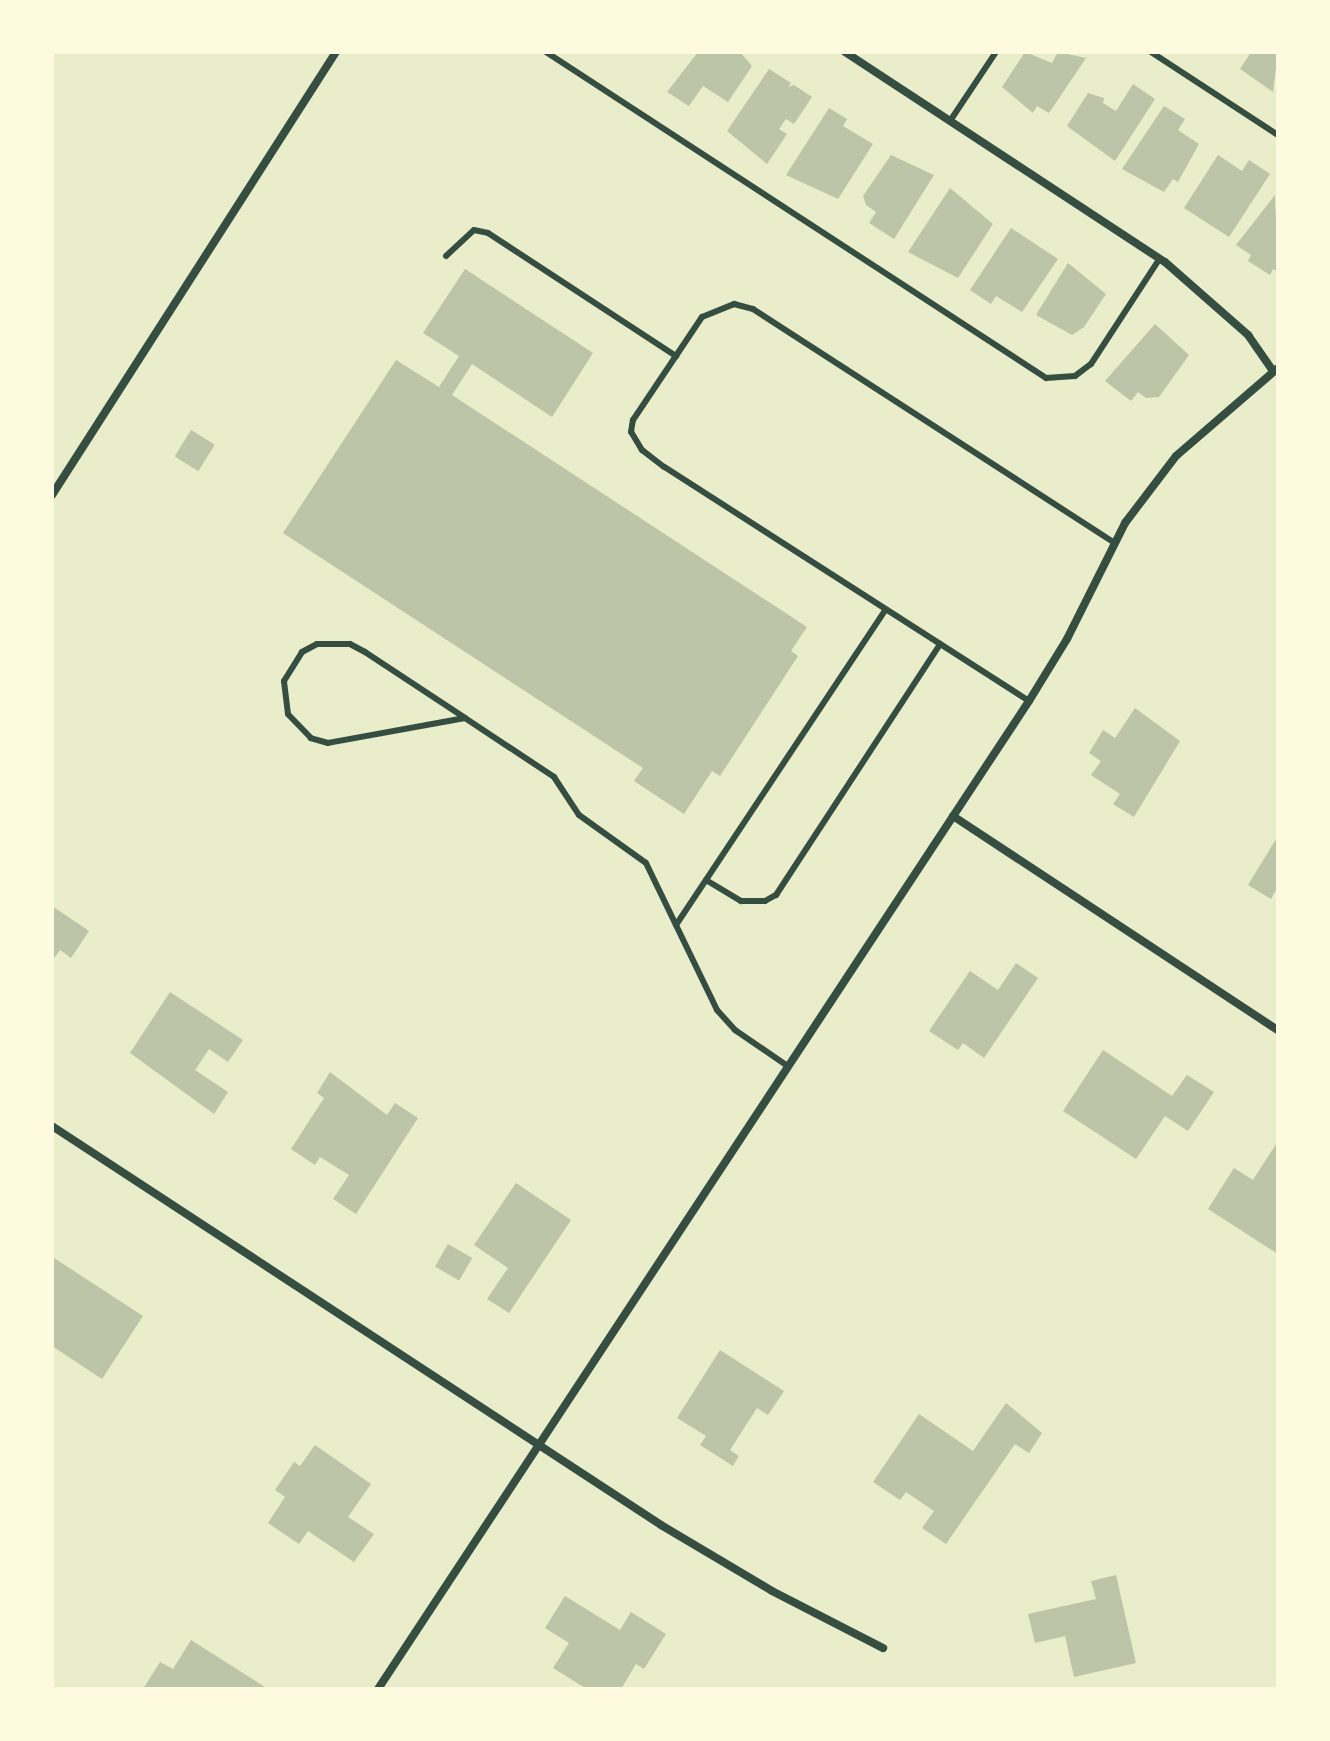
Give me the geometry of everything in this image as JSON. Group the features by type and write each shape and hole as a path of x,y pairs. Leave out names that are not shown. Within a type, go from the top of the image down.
{"street":[{"path":"52,495 336,52"},
{"path":"378,1689 1029,701 1067,639 1113,542 1176,456 1275,369 1238,325 1160,258 845,52"},
{"path":"953,816 1278,1030"},
{"path":"52,1126 715,1559 883,1648"}],"lane":[{"path":"546,52 1046,378 1075,376 1091,364 1160,258"},
{"path":"950,121 996,52"},
{"path":"1151,52 1278,135"},
{"path":"446,256 474,230 488,233 676,356"},
{"path":"1029,701 642,450 631,432 633,420 702,317 719,307 753,309 1113,542"},
{"path":"676,925 886,609"},
{"path":"465,718 345,742 311,738 298,728 285,706 284,681 290,665 317,644 350,644 365,652 465,718 554,777 579,815 636,853 676,925 717,1010 735,1030 789,1067"},
{"path":"706,880 741,901 765,901 776,895 940,644"}],"building":[{"path":"698,52 740,52 752,66 728,102 703,86 689,106 667,92"},
{"path":"1025,52 1052,63 1058,52 1086,58 1049,113 1037,106 1033,113 1002,87"},
{"path":"1251,52 1278,52 1273,92 1240,69"},
{"path":"769,69 791,83 788,87 794,85 812,97 794,124 786,119 779,129 787,134 767,164 727,131"},
{"path":"1133,84 1155,99 1115,161 1067,126 1088,93 1104,98 1103,103 1116,111"},
{"path":"1164,106 1185,119 1178,130 1199,144 1178,182 1173,179 1164,192 1122,169"},
{"path":"829,108 847,119 843,126 873,144 838,199 786,175"},
{"path":"891,155 934,175 894,239 869,223 876,212 866,205 863,196"},
{"path":"1218,155 1242,171 1249,160 1270,174 1229,237 1184,208"},
{"path":"950,188 993,224 958,278 908,252"},
{"path":"1275,195 1278,272 1273,269 1270,275 1248,261 1251,255 1236,245"},
{"path":"1011,228 1058,259 1022,312 996,296 991,304 970,290"},
{"path":"1068,263 1106,294 1084,327 1072,335 1036,315"},
{"path":"465,269 593,353 552,417 472,364 452,395 807,627 791,651 798,656 720,776 712,771 684,814 634,781 643,768 283,533 396,360 439,387 459,356 423,333"},
{"path":"1155,324 1189,355 1159,397 1146,398 1138,392 1131,401 1105,381"},
{"path":"191,430 215,445 198,471 175,456"},
{"path":"1135,708 1180,741 1134,817 1113,804 1120,794 1091,775 1101,761 1089,753 1103,730 1115,738"},
{"path":"1278,836 1278,887 1271,899 1248,885"},
{"path":"52,906 89,931 71,958 60,950 52,961"},
{"path":"1016,963 1038,978 984,1058 963,1043 958,1050 929,1031 970,971 998,990"},
{"path":"170,992 243,1040 228,1062 209,1049 195,1070 228,1092 214,1114 130,1053"},
{"path":"1103,1050 1172,1096 1187,1075 1214,1092 1188,1131 1165,1116 1136,1159 1063,1111"},
{"path":"330,1072 387,1115 395,1103 418,1118 356,1214 333,1199 349,1175 320,1157 315,1165 291,1149 324,1098 317,1093"},
{"path":"1278,1141 1278,1254 1208,1209 1234,1168 1253,1180"},
{"path":"516,1183 571,1220 509,1313 487,1299 508,1268 474,1245"},
{"path":"448,1244 472,1258 459,1281 435,1267"},
{"path":"54,1258 143,1316 102,1379 52,1346"},
{"path":"720,1350 784,1391 768,1415 757,1408 730,1450 739,1456 733,1466 700,1445 706,1436 677,1418"},
{"path":"1006,1403 1042,1433 1029,1453 1015,1444 946,1544 922,1528 934,1511 906,1492 900,1500 873,1482 919,1414 973,1451"},
{"path":"315,1445 371,1484 348,1517 374,1534 354,1562 308,1531 299,1544 268,1523 285,1497 275,1490 294,1462 300,1466"},
{"path":"1116,1575 1136,1663 1074,1677 1065,1636 1035,1643 1028,1614 1096,1599 1091,1581"},
{"path":"565,1596 620,1630 631,1612 666,1634 644,1669 636,1664 621,1689 587,1689 553,1668 569,1643 545,1628"},
{"path":"191,1640 264,1689 143,1689 160,1662 173,1669"}]}
